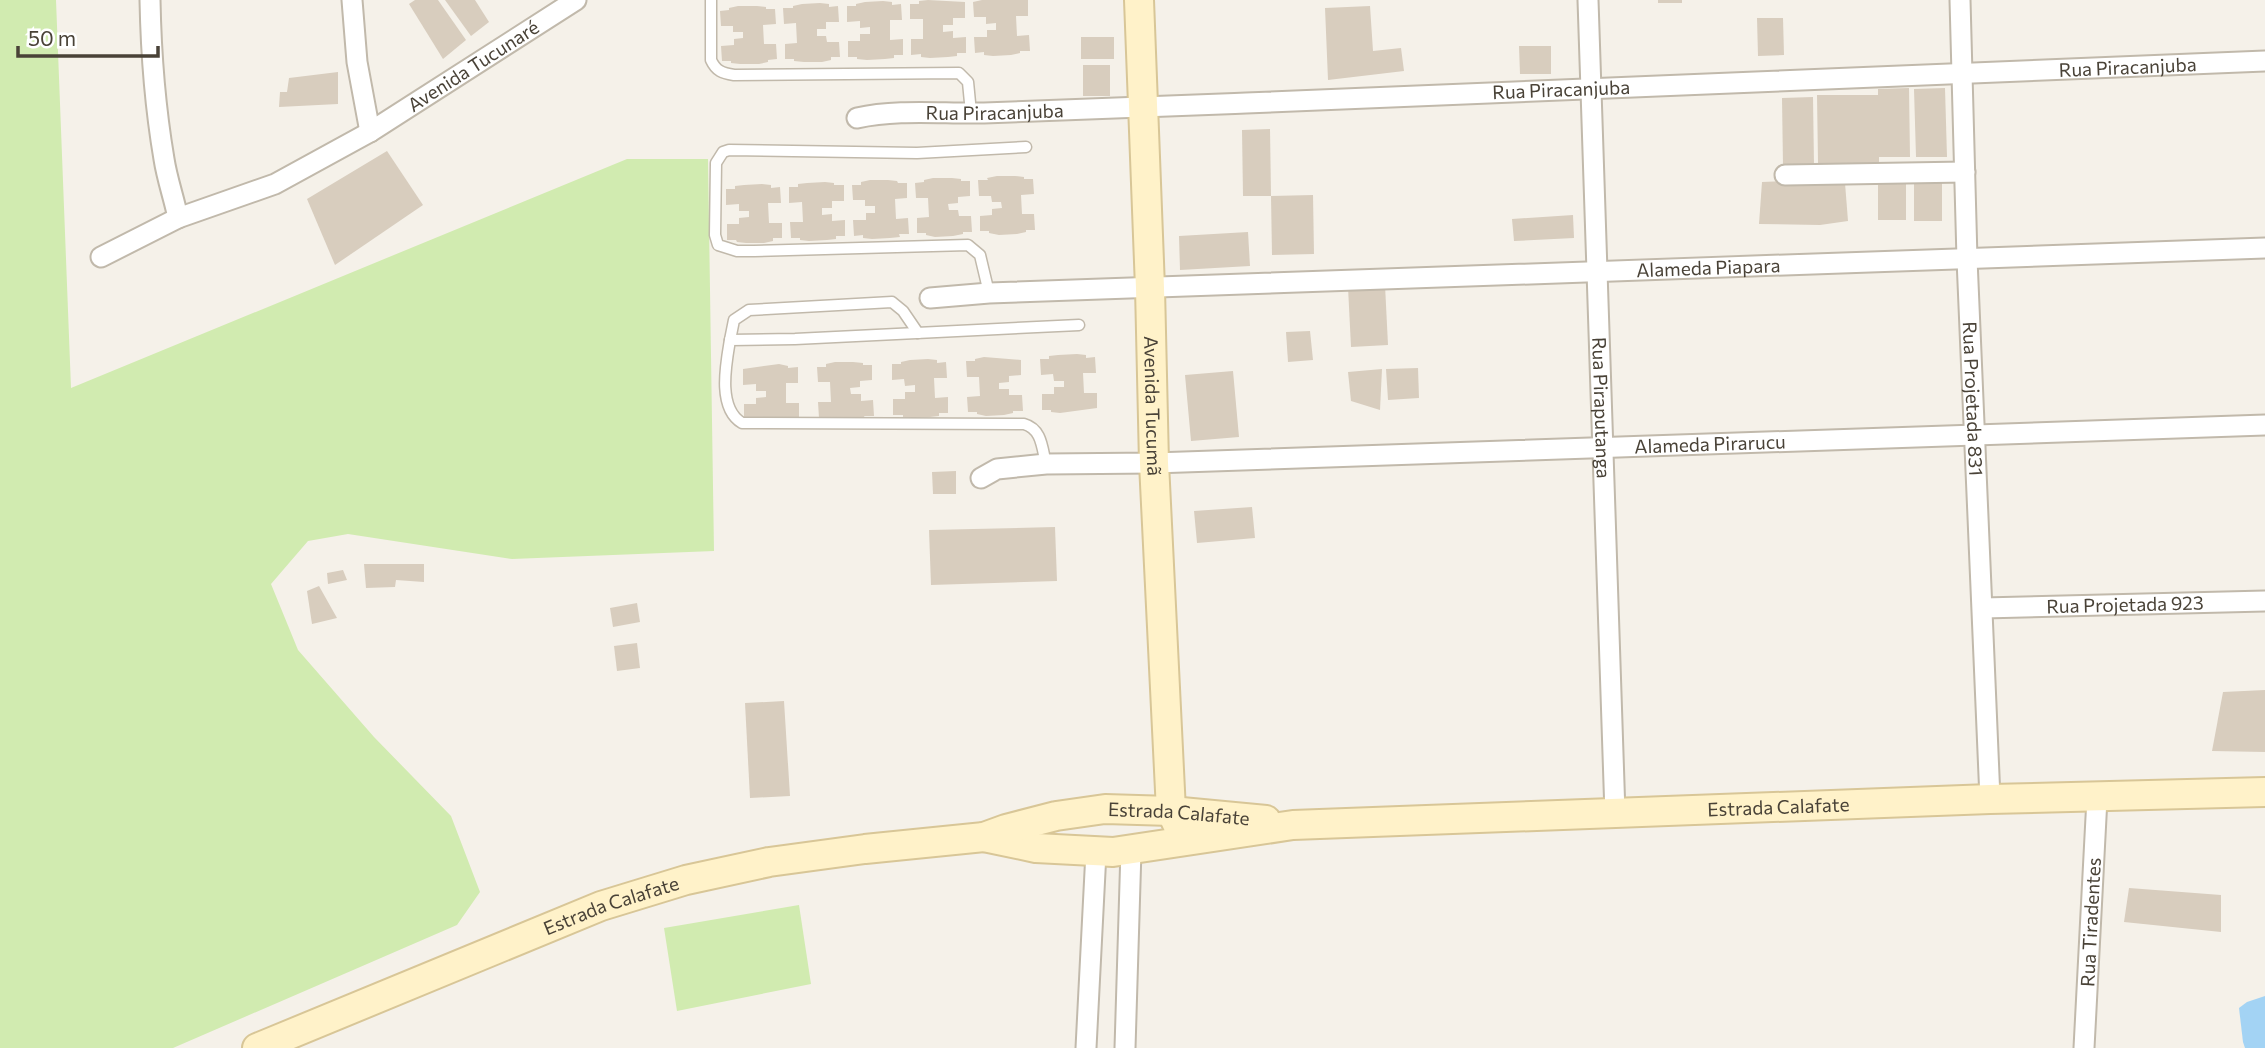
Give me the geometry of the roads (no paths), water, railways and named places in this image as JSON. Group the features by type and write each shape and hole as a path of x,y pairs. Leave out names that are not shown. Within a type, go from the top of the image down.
{"street":[{"path":"150,0 152,54 164,161 178,218"},
{"path":"352,0 357,62 370,132"},
{"name":"Avenida Tucunaré","path":"101,257 178,218 275,184 370,132 576,0"},
{"name":"Avenida Tucumã","path":"1139,0 1154,463 1171,811 1180,831 1172,843"},
{"name":"Rua Piraputanga","path":"1588,0 1615,814"},
{"name":"Rua Projetada 831","path":"1960,0 1967,260 1990,799"},
{"name":"Rua Piracanjuba","path":"857,118 878,114 1142,107 2265,61"},
{"path":"1785,175 1965,172"},
{"name":"Alameda Piapara","path":"930,298 989,293 2265,248"},
{"name":"Alameda Pirarucu","path":"1154,463 2265,425"},
{"path":"981,478 997,469 1046,464 1154,463"},
{"name":"Rua Projetada 923","path":"1983,608 2265,600"},
{"name":"Estrada Calafate","path":"984,837 1036,848 1131,850 1293,825 1990,799 2265,792"},
{"name":"Rua Tiradentes","path":"2084,1048 2097,798"},
{"name":"Estrada Calafate","path":"257,1048 601,906 686,880 769,862 984,837 1027,823 1105,809 1244,817 1293,825"},
{"path":"1078,813 1066,826 1064,836 1065,842 1084,851 1086,1048"},
{"path":"1125,1048 1131,850"}],"lane":[{"path":"711,0 711,60 714,67 721,72 733,75 959,73 968,82 971,113"},
{"path":"989,293 979,255 968,245 754,251 726,249 718,245 715,234 716,163 723,152 729,150 917,153 1026,147"},
{"path":"918,333 903,311 892,302 749,310 734,320 727,356 726,393 729,408 734,418 742,423 1024,424 1037,431 1046,464"},
{"path":"730,340 1079,325"}],"water":[{"path":"2265,996 2265,1048 2245,1048 2239,1008"}]}
